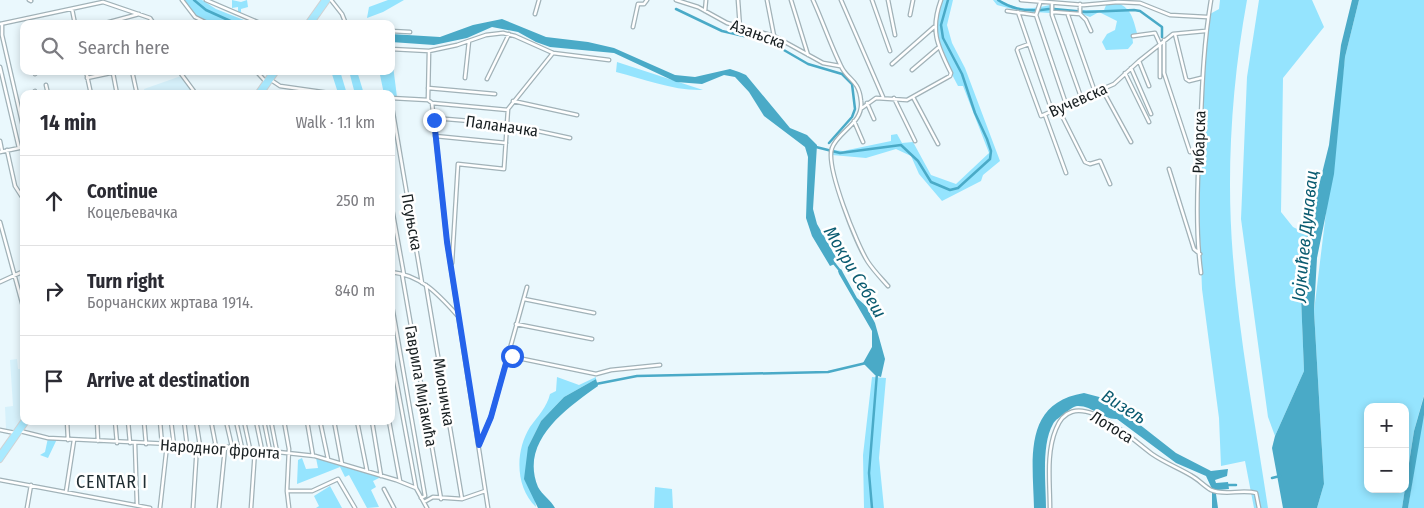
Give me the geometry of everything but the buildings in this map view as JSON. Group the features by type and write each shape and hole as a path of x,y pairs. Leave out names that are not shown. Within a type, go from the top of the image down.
{"main road":[{"path":"312,20 330,0"},
{"path":"260,90 272,75"},
{"path":"263,90 268,81"},
{"path":"0,454 14,433 22,425"},
{"path":"0,460 24,425"}],"street":[{"path":"182,0 195,17 201,20"},
{"path":"206,0 253,20"},
{"path":"330,0 343,20"},
{"path":"535,14 539,0"},
{"path":"633,27 638,4 644,4 647,0"},
{"name":"Азањска","path":"676,0 681,0 740,28 774,36 823,63 840,66"},
{"path":"705,11 706,0"},
{"path":"738,0 740,28"},
{"path":"767,0 774,36"},
{"path":"791,0 808,55"},
{"path":"814,0 840,66 855,82 861,98 861,109"},
{"path":"841,0 883,98"},
{"path":"872,0 890,51"},
{"path":"888,0 895,35"},
{"path":"910,15 912,0"},
{"path":"888,286 876,273 861,249 841,199 830,153 836,141 854,121 861,109 874,99 894,98 906,100 950,76 951,73 939,47 934,26 942,0"},
{"path":"1021,0 1082,5 1106,2 1143,2 1170,15 1207,17"},
{"path":"1082,0 1080,12 1091,31"},
{"name":"Рибарска","path":"1201,273 1199,150 1201,78 1205,31 1211,0"},
{"path":"20,114 1,24 105,2 152,20"},
{"path":"1040,3 1036,14 1066,104"},
{"path":"1052,3 1052,12 1081,97"},
{"path":"72,9 74,20"},
{"path":"1008,11 1036,14"},
{"path":"1018,12 1052,112"},
{"path":"1052,12 1068,15 1080,12"},
{"path":"117,20 139,14"},
{"path":"1068,15 1095,92"},
{"path":"892,64 934,26"},
{"path":"395,31 410,32"},
{"name":"Вучевска","path":"1029,44 1017,50 1040,116 1114,84 1164,40 1175,33 1205,31"},
{"path":"1133,36 1154,32 1160,44 1160,77"},
{"path":"1175,33 1186,79 1189,81 1201,78"},
{"path":"395,49 429,50 490,34 509,34 553,53 609,60"},
{"path":"487,79 509,34"},
{"path":"1164,40 1163,62 1165,76 1189,150 1191,152 1199,150"},
{"path":"465,78 469,41"},
{"path":"912,70 939,47"},
{"path":"428,100 429,50"},
{"path":"452,266 458,164 502,170 504,168 508,110 513,101 553,53"},
{"path":"1139,61 1149,86"},
{"path":"0,67 19,148 1,151 0,141"},
{"path":"1131,68 1151,114"},
{"path":"1125,73 1149,122"},
{"path":"87,75 90,90"},
{"path":"87,78 102,75"},
{"path":"112,75 116,90"},
{"path":"133,75 136,90"},
{"path":"182,75 193,90"},
{"path":"261,75 268,81 280,86 308,90"},
{"path":"46,85 47,90"},
{"path":"428,88 495,94"},
{"path":"1102,89 1131,142"},
{"path":"913,97 938,144"},
{"path":"395,98 428,100 432,104 458,316 488,508"},
{"path":"894,98 914,141"},
{"path":"513,101 577,115"},
{"path":"432,104 508,110"},
{"path":"867,104 874,119"},
{"path":"1058,108 1085,162 1090,164 1100,161 1110,184"},
{"path":"1045,115 1066,173"},
{"name":"Паланачка","path":"434,118 506,124 570,138"},
{"path":"854,121 862,142"},
{"name":"Псуњска","path":"395,125 422,282"},
{"path":"436,136 506,143"},
{"path":"6,150 16,189 20,192"},
{"name":"Рибарска","path":"1169,168 1194,249 1200,254"},
{"path":"0,222 20,297"},
{"name":"Гаврила Мијакића","path":"395,227 441,499"},
{"path":"0,282 20,273"},
{"path":"395,273 422,282 436,292 458,316"},
{"name":"Мионичка","path":"426,285 462,499"},
{"path":"479,445 491,417 528,287"},
{"path":"524,299 594,313"},
{"path":"395,323 427,508"},
{"path":"516,324 592,338"},
{"path":"508,356 596,374 660,365"},
{"path":"395,374 416,488 421,498 462,499 485,491"},
{"name":"Лотоса","path":"1050,508 1051,446 1056,427 1063,417 1072,411 1096,414 1152,454 1192,476 1211,490 1256,494 1259,508"},
{"path":"67,425 68,440"},
{"path":"97,425 98,442"},
{"path":"115,425 117,443"},
{"path":"128,425 130,443"},
{"path":"144,425 146,444"},
{"path":"160,425 162,445"},
{"path":"172,425 174,445"},
{"path":"184,425 187,445"},
{"path":"193,508 199,446 196,425"},
{"path":"212,425 216,446"},
{"path":"227,425 232,448"},
{"path":"237,425 242,448"},
{"path":"245,425 250,449"},
{"path":"257,425 262,450"},
{"path":"265,425 270,451"},
{"path":"272,425 277,452"},
{"path":"284,425 288,454 287,491 289,508"},
{"path":"307,425 313,456"},
{"path":"321,425 328,459"},
{"path":"335,425 342,464"},
{"path":"358,425 367,472"},
{"path":"373,425 381,476"},
{"path":"390,425 400,481"},
{"path":"0,430 14,433"},
{"name":"Народног фронта","path":"20,432 68,440 216,446 313,456 400,481 416,488"},
{"path":"66,492 74,440"},
{"path":"135,444 137,505"},
{"path":"160,508 167,445"},
{"path":"219,508 224,447"},
{"path":"251,508 255,449"},
{"path":"0,479 149,508"},
{"path":"287,491 312,492 336,480 340,480 355,508"},
{"path":"27,508 31,485"},
{"path":"384,489 394,508"},
{"path":"119,508 120,501"}],"shaded area":[{"path":"182,0 202,0 216,9 244,20 201,20 195,17"},
{"path":"232,0 241,2 247,0 248,7 241,9 241,14 238,12 238,7 232,8"},
{"path":"388,0 404,0 383,12 367,18 369,7"},
{"path":"942,0 953,0 947,25 952,43 965,68 1000,161 983,175 981,181 942,201 919,174 911,156 896,149 866,158 832,155 833,150 843,151 891,141 891,135 897,134 902,143 913,142 931,175 956,184 989,153 963,86 958,86 943,54 937,22"},
{"path":"993,0 1022,8 1050,5 1050,13 1020,11 997,5"},
{"path":"1220,0 1247,0 1232,115 1230,162 1231,225 1243,347 1268,508 1254,508 1245,461 1221,466 1219,418 1202,289 1199,215 1201,100 1210,14 1219,9"},
{"path":"1259,0 1312,0 1324,27 1283,78 1281,212 1293,227 1307,234 1301,297 1304,371 1275,436 1268,417 1241,219 1247,77"},
{"path":"1352,0 1359,0 1345,57 1334,174 1317,258 1314,311 1324,484 1317,508 1283,508 1272,448 1275,436 1304,371 1301,297 1307,234 1329,145 1341,45"},
{"path":"1359,0 1424,0 1424,395 1414,431 1409,463 1409,403 1364,403 1364,493 1404,493 1402,508 1317,508 1324,484 1314,311 1345,57"},
{"path":"1115,2 1128,10 1137,33 1132,35 1133,43 1128,49 1106,50 1102,42 1107,34 1115,30 1117,21 1099,12 1090,17 1082,14 1083,10 1104,10 1107,3"},
{"path":"502,19 546,37 588,42 614,48 675,75 695,77 730,69 746,75 790,128 807,135 817,145 813,209 817,224 837,259 837,263 830,266 812,236 806,218 808,157 805,147 764,116 749,92 735,77 724,75 702,84 676,82 614,53 550,47 518,32 492,27 467,38 434,45 395,42 395,34 440,37 473,25"},
{"path":"617,62 703,90 670,87 616,72"},
{"path":"332,75 341,75 346,90 337,90"},
{"path":"350,75 358,75 363,90 354,90"},
{"path":"380,75 394,75 397,97 395,97 395,90 383,90"},
{"path":"181,76 192,90 144,90"},
{"path":"841,269 857,298 866,306 875,323 885,359 881,377 875,375 863,363 872,347 872,331 839,274 838,271"},
{"path":"17,359 18,369 20,369 20,424 15,431 6,429 5,407 13,406 10,360"},
{"path":"557,377 579,385 596,377 596,379 564,397 541,421 528,447 536,507 524,489 521,479 520,458 525,437 530,427 549,399 550,394 556,391"},
{"path":"872,377 886,378 879,458 884,508 864,508 863,455"},
{"path":"596,379 598,386 560,415 540,441 535,455 534,470 538,487 555,508 538,508 524,479 528,447 541,421 564,397"},
{"path":"1084,393 1103,398 1116,406 1176,453 1211,471 1228,469 1227,476 1215,480 1216,483 1228,482 1229,489 1218,490 1216,494 1218,508 1212,508 1212,489 1206,476 1176,463 1117,419 1112,419 1082,406 1077,406 1056,420 1049,433 1045,465 1046,508 1034,508 1033,454 1035,437 1041,421 1050,409 1064,399"},
{"path":"1424,396 1424,415 1408,508 1402,508 1404,493 1409,493 1409,463 1414,431"},
{"path":"1424,415 1424,508 1408,508 1421,423"},
{"path":"48,438 57,439 48,458 40,455 45,452"},
{"path":"302,458 306,469 318,468 316,458 381,477 373,481 376,487 371,490 379,507 367,508 349,475 345,477 340,467 297,484 298,460"},
{"path":"330,486 342,508 316,508 319,506 314,496"},
{"path":"655,487 672,489 673,508 654,508"}],"waterway":[{"name":"Мокри Себеш","path":"194,0 206,10 228,20"},
{"path":"816,147 840,153 901,145 918,161 931,182 950,190 958,188 990,159 991,151 975,113 962,74 943,38 941,25 948,0"},
{"path":"998,0 1023,10 1049,9"},
{"path":"676,9 722,31 770,42 808,64 842,74 852,84 855,109 852,117 829,143"},
{"path":"1054,9 1086,12 1140,11 1162,27 1162,37"},
{"name":"Мокри Себеш","path":"833,262 841,272"},
{"path":"596,384 637,376 828,372 866,363"},
{"path":"872,508 869,473 877,373"},
{"name":"Јојкићев Дунавац","path":"1272,478 1280,476"},
{"name":"Визељ","path":"1225,485 1236,485"}],"district":[{"name":"CENTAR I","path":"112,482"}],"route":[{"path":"434,120 447,242 452,266 472,415 479,445 483,440 491,417 508,356 512,356"}]}
